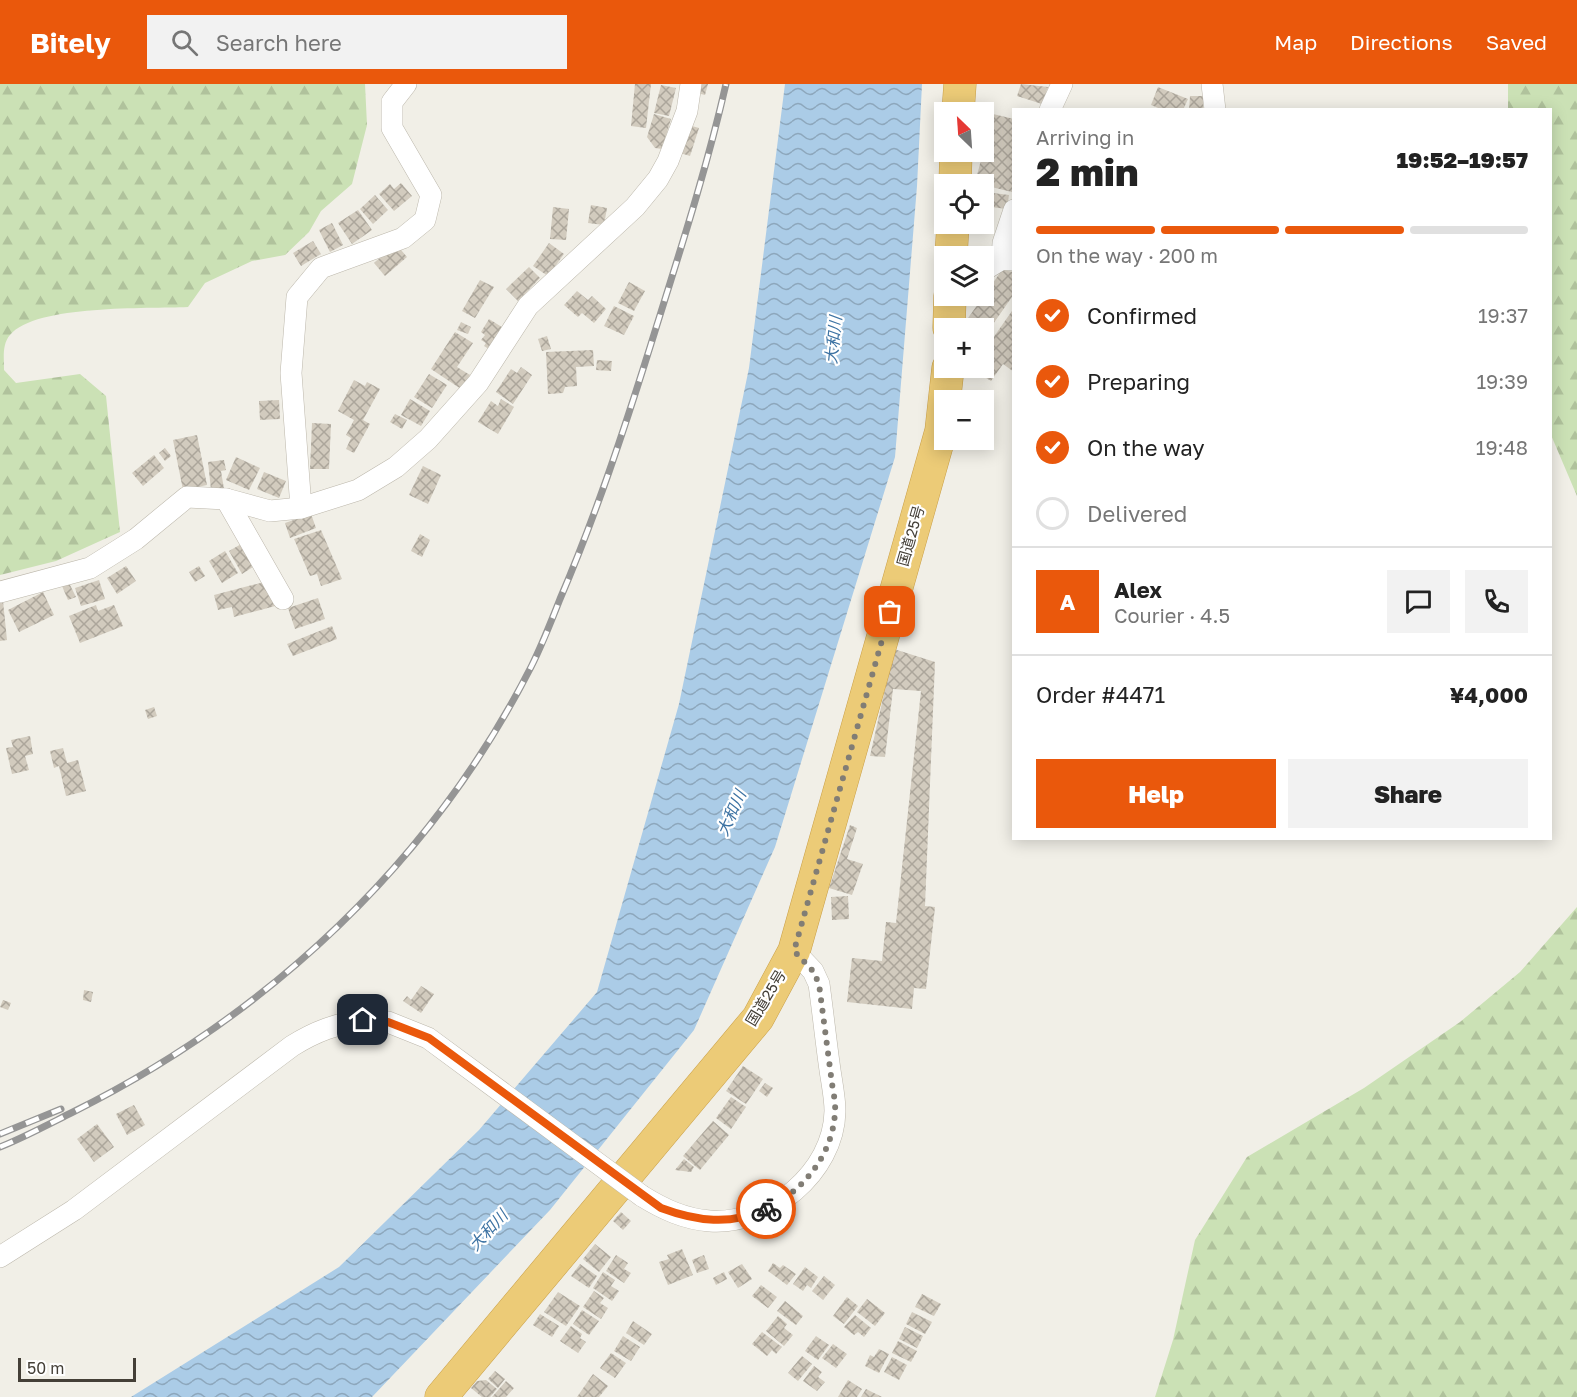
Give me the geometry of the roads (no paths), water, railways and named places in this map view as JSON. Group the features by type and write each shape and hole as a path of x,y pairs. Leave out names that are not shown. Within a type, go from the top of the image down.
{"highway":[{"path":"959,102 960,84"},
{"name":"国道25号","path":"441,1397 758,1018 794,951 941,431 947,378"}],"street":[{"path":"301,508 291,374 297,297 321,268 402,238 425,220 431,195 411,156 392,128 392,102 406,84"},
{"path":"0,592 90,568 136,539 186,497 226,499 270,511 301,508 358,490 396,467 435,431 478,383 528,306 635,207 658,179 668,161 687,111 691,84"},
{"path":"1051,108 1062,84"},
{"path":"1212,84 1215,108"},
{"path":"994,265 1008,259 1003,243 1012,216"},
{"path":"226,499 283,599"},
{"path":"0,1257 74,1210 292,1046 315,1032 336,1024 363,1020 388,1022 429,1038 661,1208 686,1217 711,1221 735,1219 762,1211 783,1201 804,1182 820,1161 830,1138 835,1112 819,984 813,971 794,951"}],"water":[{"name":"大和川","path":"785,84 922,84 917,186 895,457 775,847 694,1030 550,1210 372,1397 131,1397 339,1267 479,1130 597,992 679,704 749,368"}],"railway":[{"path":"0,1147 28,1135 145,1073 213,1029 278,980 338,926 394,868 445,805 491,738 539,650 597,504 681,247 710,150 726,84"},
{"path":"0,1134 61,1109"}]}
